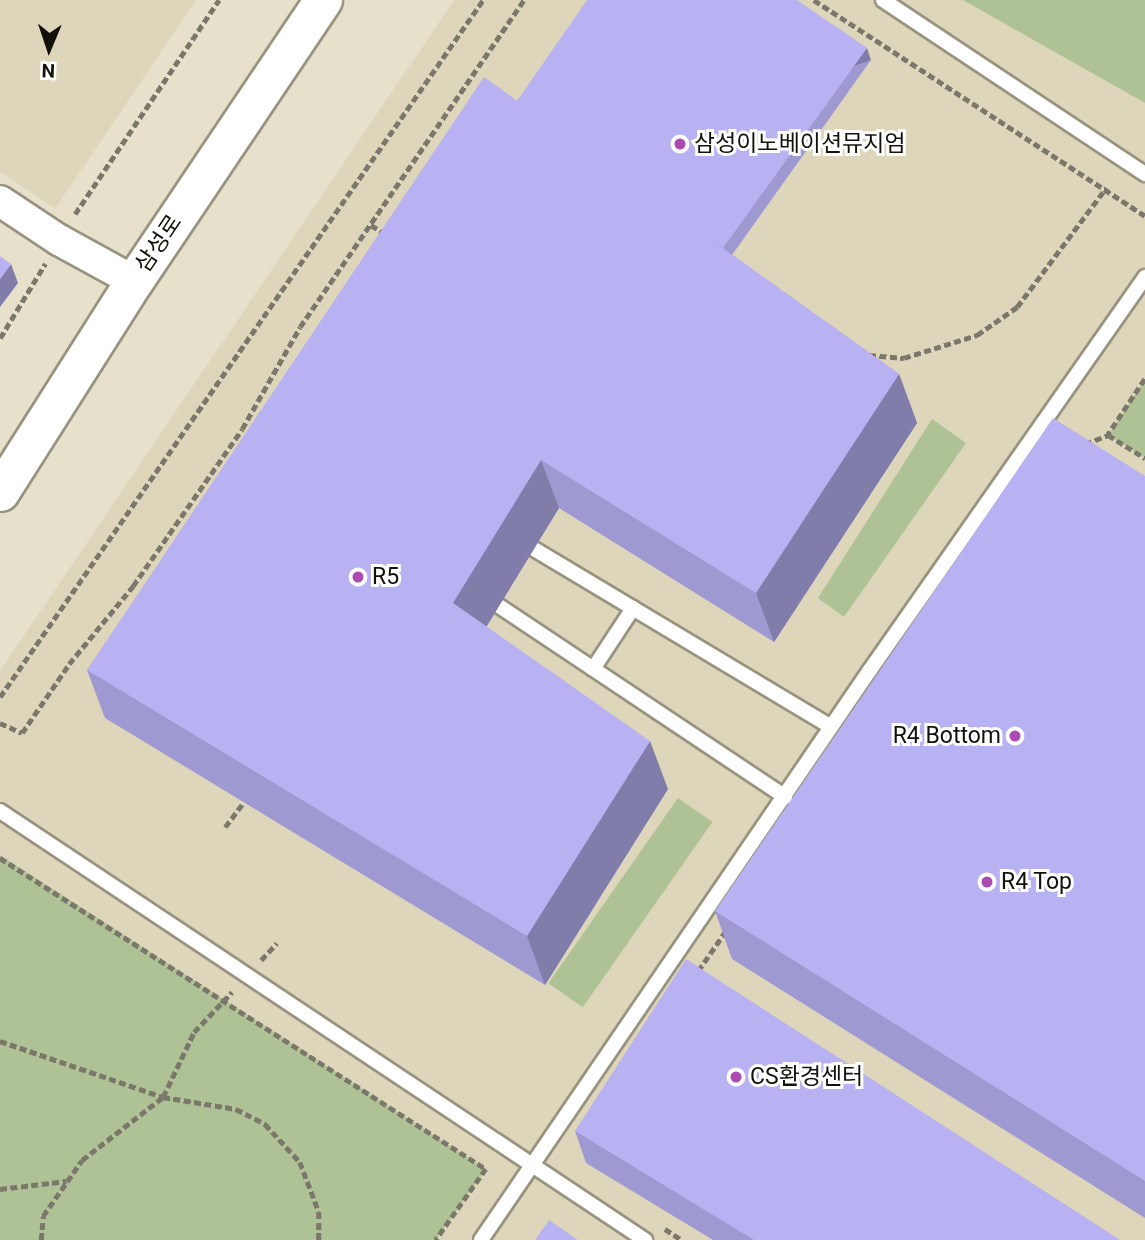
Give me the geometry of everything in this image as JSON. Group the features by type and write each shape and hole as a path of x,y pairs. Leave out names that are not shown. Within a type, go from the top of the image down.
{"street":[{"name":"삼성로","path":"0,492 134,281 323,0"},
{"path":"0,201 59,240 134,281"}],"lane":[{"path":"883,0 1145,174"},
{"path":"481,1240 831,727 1145,277"},
{"path":"534,549 831,727"},
{"path":"499,606 785,797"},
{"path":"593,669 633,608"},
{"path":"0,811 645,1240"}],"path":[{"path":"0,338 59,240 219,0"},
{"path":"0,697 483,0"},
{"path":"0,723 22,733 69,663 133,586 242,429 300,327 524,0"},
{"path":"814,0 1106,188 1145,216"},
{"path":"866,355 904,358 987,328 1017,307 1106,188"},
{"path":"371,225 394,239"},
{"path":"1074,448 1108,435 1145,379"},
{"path":"242,429 251,436"},
{"path":"1108,435 1145,458"},
{"path":"225,827 244,802"},
{"path":"0,858 486,1169 436,1240"},
{"path":"696,974 727,929"},
{"path":"41,1240 43,1216 82,1160 163,1097 194,1032 277,943"},
{"path":"0,1041 163,1097 236,1109 278,1134 300,1162 320,1212 318,1240"},
{"path":"0,1189 68,1181"},
{"path":"661,1226 682,1240"}],"shaded area":[{"path":"0,0 196,0 55,209 0,171"},
{"path":"454,0 1145,0 1145,1240 0,1240 0,671"}],"green space":[{"path":"963,0 1145,0 1145,103"},
{"path":"1145,379 1145,458 1108,435"},
{"path":"932,419 966,443 844,617 818,598"},
{"path":"678,798 712,822 583,1007 548,983"},
{"path":"0,855 486,1169 436,1240 0,1240"}],"building":[{"name":"삼성이노베이션뮤지엄","path":"587,0 797,0 867,48 723,248 517,101"},
{"name":"R5","path":"484,77 899,374 756,593 541,460 453,603 650,741 527,936 87,670"},
{"path":"0,256 11,264 0,279"},
{"name":"R4 Bottom","path":"1053,418 1145,476 1145,1181 715,911"},
{"name":"CS환경센터","path":"686,959 1120,1240 754,1240 575,1131"},
{"path":"549,1220 578,1240 535,1240"}],"place":[{"name":"삼성이노베이션뮤지엄","path":"680,144"},
{"name":"R5","path":"358,577"},
{"name":"R4 Bottom","path":"1015,736"},
{"name":"R4 Top","path":"987,882"},
{"name":"CS환경센터","path":"736,1077"}]}
